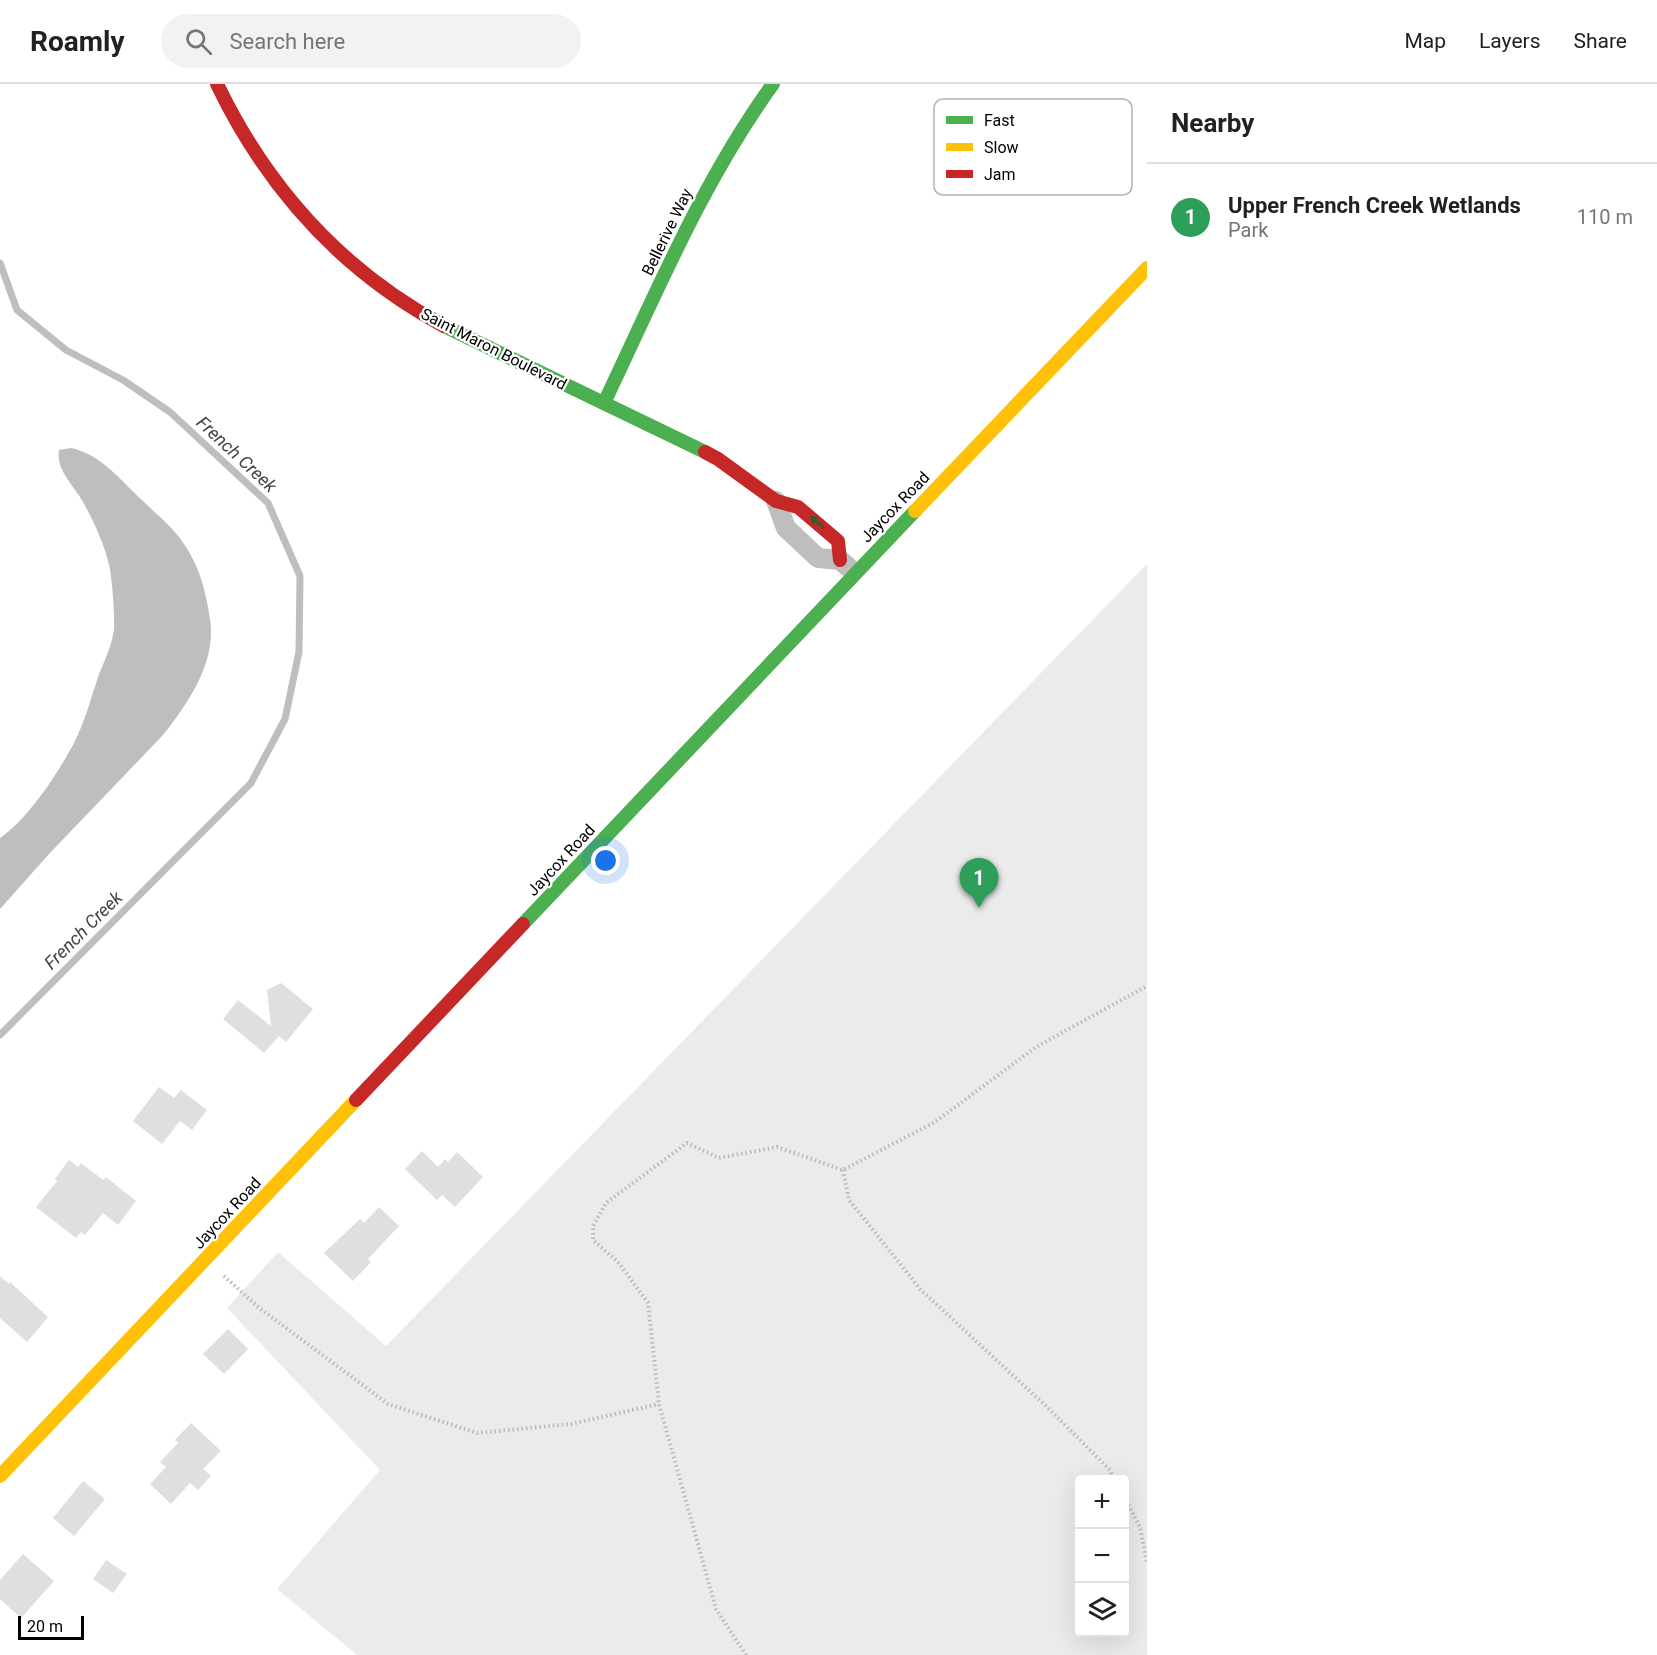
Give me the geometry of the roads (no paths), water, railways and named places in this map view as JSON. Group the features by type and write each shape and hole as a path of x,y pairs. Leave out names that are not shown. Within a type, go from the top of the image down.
{"street":[{"name":"Saint Maron Boulevard","path":"217,84 250,146 309,222 342,254 400,299 445,326 718,459 776,501 786,528 818,558 840,560 855,573"},
{"name":"Bellerive Way","path":"604,403 700,200 744,124 773,84"},
{"name":"Jaycox Road","path":"0,1476 1147,268"}],"waterway":[{"name":"French Creek","path":"0,263 17,310 66,350 123,380 170,412 268,503 300,576 299,652 285,719 251,783 0,1035"}],"place":[{"name":"Upper French Creek Wetlands","path":"979,908"}]}
